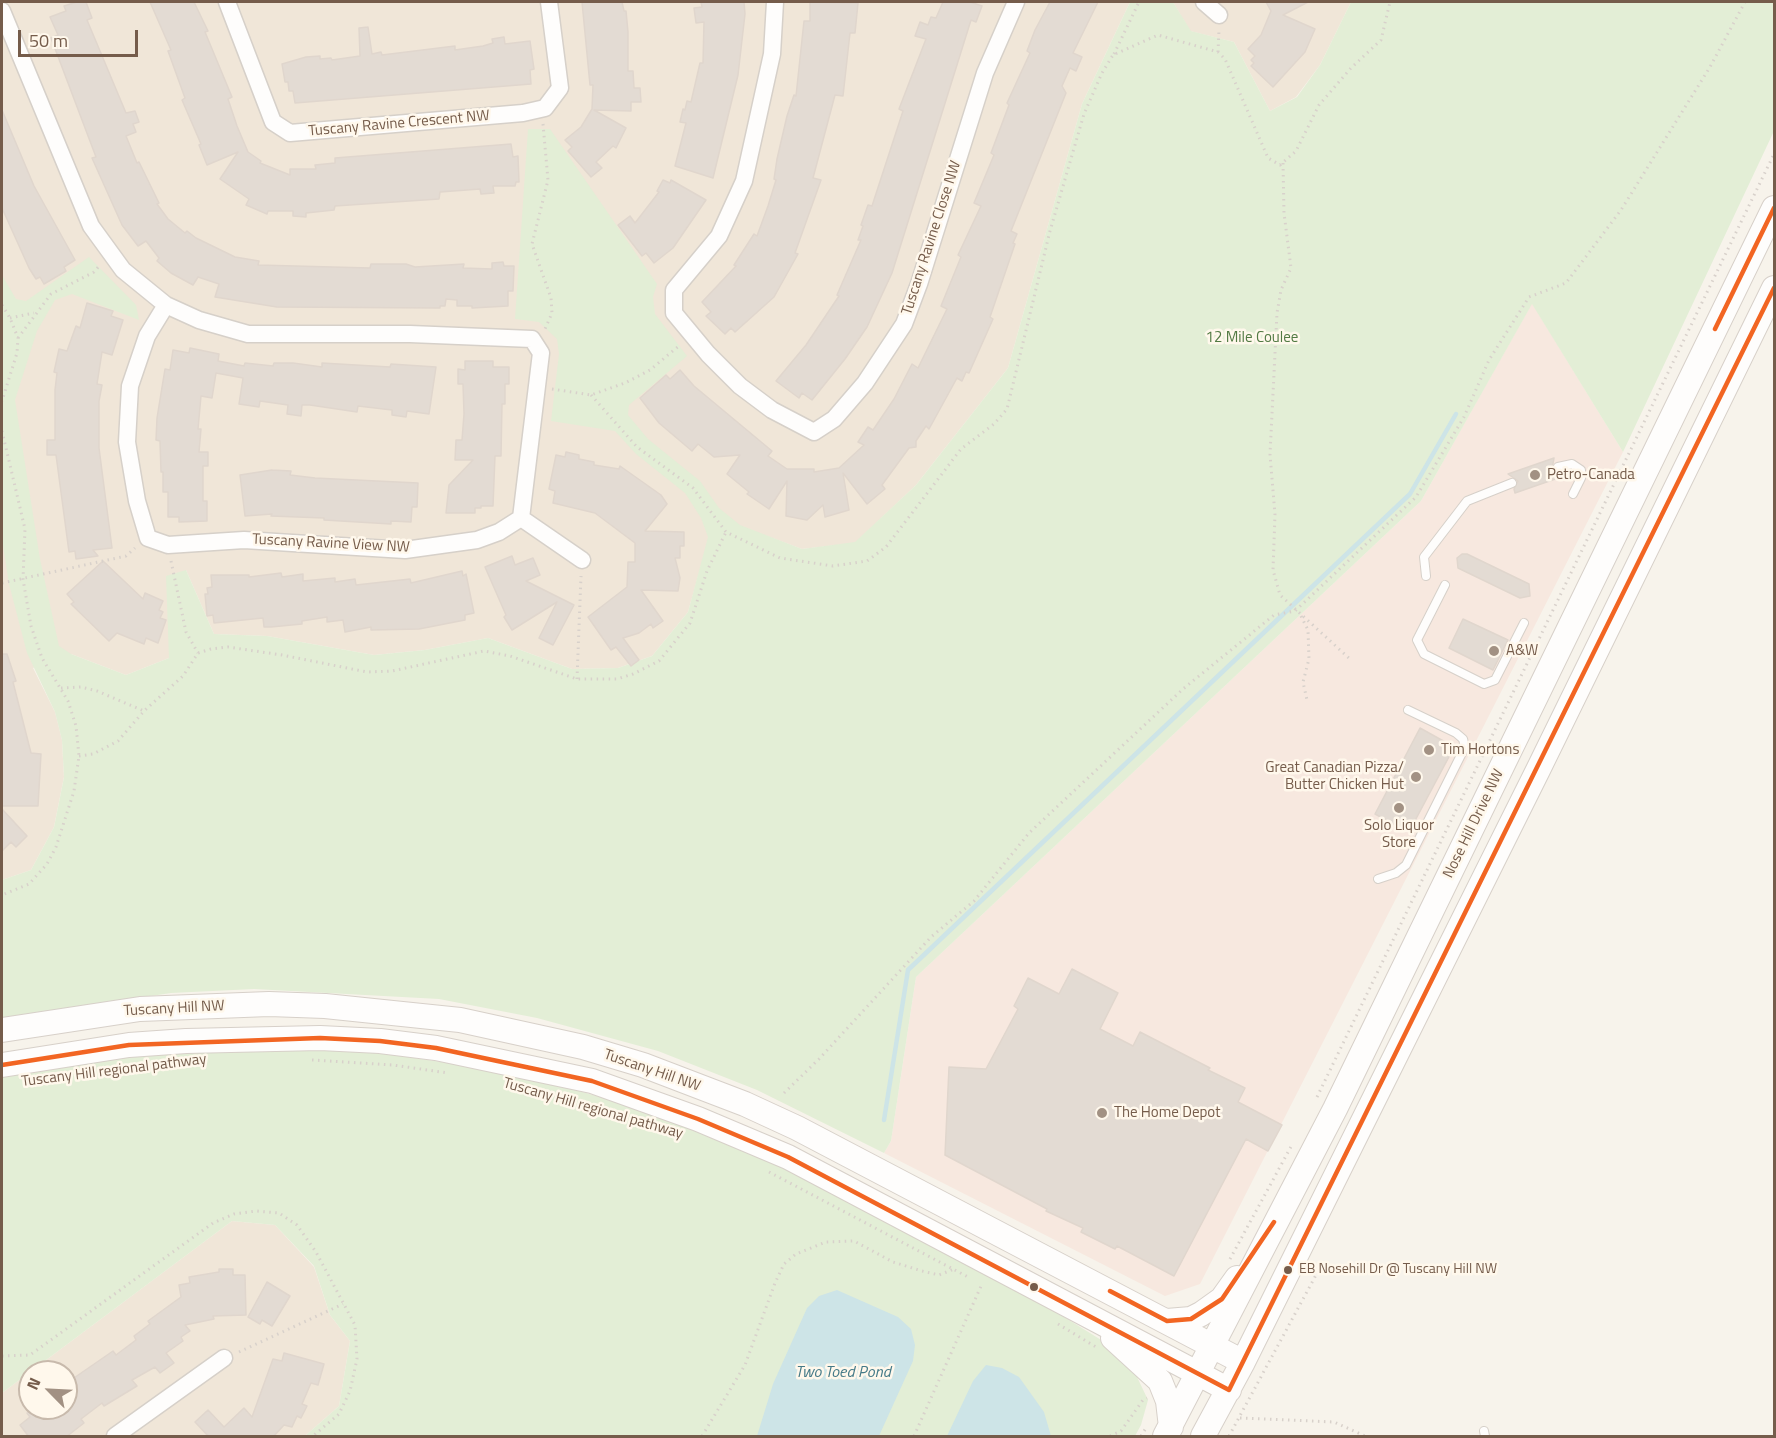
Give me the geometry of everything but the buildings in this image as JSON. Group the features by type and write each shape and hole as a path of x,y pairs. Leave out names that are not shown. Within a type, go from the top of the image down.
{"street":[{"name":"Tuscany Ravine Crescent NW","path":"228,2 273,122 290,133 523,113 545,108"},
{"path":"545,108 560,88 549,2"},
{"name":"Tuscany Ravine Close NW","path":"774,2 772,54 739,196 719,236 674,290 674,313 725,372 772,410 814,432 834,419 880,363 912,304 985,73 1016,2"},
{"path":"1204,2 1219,15"},
{"path":"2,11 83,211 111,256 136,283 166,305 199,320 248,334 410,334 532,339 541,353 521,518 582,561"},
{"name":"Nose Hill Drive NW","path":"1168,1432 1293,1193 1774,208"},
{"path":"1203,1437 1243,1362 1774,288"},
{"path":"148,538 137,501 127,442 130,386 147,336 166,305"},
{"name":"Tuscany Ravine View NW","path":"148,538 168,545 244,540 405,550 477,540 499,532 521,518"},
{"name":"Tuscany Hill NW","path":"2,1030 140,1009 269,1004 325,1006 427,1015 519,1032 572,1045 643,1065 744,1104 797,1128 1243,1362"},
{"name":"Tuscany Hill NW","path":"2,1065 129,1045 264,1038 380,1041 436,1048 592,1081 657,1104 788,1157 1228,1390"},
{"path":"1167,1321 1191,1319 1222,1299 1293,1193"},
{"path":"1075,1309 1124,1347 1160,1381 1168,1401 1168,1432"},
{"path":"115,1437 224,1358"}],"lane":[{"path":"1558,467 1572,464 1581,470 1581,478 1573,494"},
{"path":"1426,576 1424,557 1467,501 1512,483"},
{"path":"1445,585 1417,640 1424,654 1484,684 1495,680 1524,623"},
{"path":"1378,879 1396,873 1406,865 1465,747 1463,739 1456,733 1408,710"}],"path":[{"path":"591,395 638,447 693,488 726,531 780,558 833,566 867,561 886,547 938,475 960,449 1004,414 1011,398 1050,231 1084,114 1102,73 1139,2"},
{"path":"1113,55 1158,35 1218,52 1225,59 1268,158 1276,165 1283,163 1296,151 1319,105 1351,68 1382,40 1390,2"},
{"path":"784,1093 819,1059 931,937 974,901 1029,833 1183,689 1274,615 1295,611 1416,497 1464,417 1489,360 1529,297 1566,284 1621,210 1710,67 1744,2"},
{"path":"1218,52 1219,15"},
{"path":"532,339 544,332 552,313 551,298 532,244 548,180 542,134 545,108"},
{"path":"1316,1100 1774,154"},
{"path":"1283,163 1284,213 1290,267 1281,290 1277,314 1270,454 1275,515 1273,570 1280,595 1351,660"},
{"path":"18,338 34,313 51,294 94,272 111,256"},
{"path":"2,305 18,338 17,353 2,401"},
{"path":"10,318 34,313"},
{"path":"538,387 591,395 625,383 650,369 692,335"},
{"path":"2,431 25,529 22,579 36,643 68,701 76,726 79,756 74,791 64,824 47,864 28,884 2,895"},
{"path":"79,756 93,753 118,741 144,711 172,687 198,653 228,647 367,672 392,671 484,651 510,656 577,679 618,679 659,661 690,623 706,571 726,531"},
{"path":"2,583 126,556 148,538"},
{"path":"168,545 186,632 198,653"},
{"path":"577,679 582,561"},
{"path":"1300,614 1308,630 1309,659 1303,681 1307,700"},
{"path":"59,688 89,689 144,711"},
{"path":"312,1060 393,1065 458,1074"},
{"name":"Tuscany Hill regional pathway","path":"545,1093 630,1117"},
{"path":"1224,1268 1251,1224 1294,1141"},
{"path":"764,1170 992,1289"},
{"path":"2,1356 30,1355 213,1223 234,1214 256,1211 279,1213 297,1225 316,1252 355,1325 357,1359 350,1391 339,1414 313,1437"},
{"path":"702,1437 745,1365 784,1264 796,1254 826,1242 854,1241 893,1262 921,1271 939,1275 954,1269"},
{"path":"1229,1437 1316,1275"},
{"path":"914,1437 982,1284"},
{"path":"224,1358 343,1304"},
{"path":"1050,1319 1100,1350"},
{"path":"1110,1437 1121,1431 1143,1400 1155,1395"},
{"path":"1240,1418 1334,1422 1365,1437"}],"shaded area":[{"path":"2,2 1130,2 1082,104 1008,368 916,485 855,543 802,549 740,526 704,555 688,612 652,656 618,668 572,669 488,638 425,650 374,655 267,636 214,634 186,570 169,658 126,675 71,654 33,668 55,712 62,740 64,777 54,827 31,870 2,880"},
{"path":"1173,2 1351,2 1320,65 1296,97 1270,111 1234,42 1190,31"},
{"path":"1532,303 1623,452 1200,1284 1165,1296 884,1153 891,1141 916,977 1421,501"},
{"path":"232,1221 275,1225 314,1267 330,1315 350,1341 339,1406 305,1436 2,1436 2,1393 18,1381 18,1420 78,1420 78,1360 46,1360"}],"green space":[{"name":"12 Mile Coulee","path":"1130,2 1173,2 1191,31 1234,42 1270,111 1297,97 1320,65 1351,2 1774,2 1774,131 1623,452 1532,304 1421,501 916,977 891,1141 884,1153 757,1090 658,1051 537,1018 439,999 254,989 171,993 2,1018 2,880 31,870 54,827 64,777 62,740 55,712 27,653 9,584 2,539 2,275 16,299 26,301 89,257 136,305 139,320 72,294 55,300 37,331 15,400 40,559 59,646 71,654 126,675 169,658 166,576 186,570 214,634 267,636 374,655 425,650 488,638 572,669 618,668 652,656 688,612 708,537 701,518 685,493 636,454 615,431 551,421 559,354 557,339 539,322 515,319 528,129 550,129 657,284 653,297 655,314 687,356 629,405 628,415 648,439 700,481 719,508 740,525 802,549 855,542 916,485 1008,368 1082,104"},
{"path":"326,1050 381,1053 488,1069 544,1081 607,1099 749,1149 1019,1289 1127,1356 1148,1400 1141,1425 1135,1436 305,1436 339,1406 350,1341 330,1315 314,1266 275,1225 232,1221 46,1360 18,1360 18,1381 2,1393 2,1077 76,1063 193,1051"}],"water":[{"name":"Two Toed Pond","path":"837,1290 898,1317 911,1329 915,1345 913,1361 879,1436 757,1436 773,1384 807,1308 819,1296"},
{"path":"986,1365 1002,1368 1019,1377 1044,1412 1051,1436 947,1436 973,1381"}],"waterway":[{"path":"884,1120 908,970 1410,494 1456,414"}],"transit line":[{"path":"1715,329 1774,208"},
{"path":"2,1065 129,1045 320,1038 380,1041 436,1048 592,1081 698,1119 788,1157 1229,1390 1774,288"},
{"path":"1110,1291 1167,1321 1191,1319 1222,1299 1274,1222"}],"place":[{"name":"Petro-Canada","path":"1535,475"},
{"name":"A&W","path":"1494,651"},
{"name":"Tim Hortons","path":"1429,750"},
{"name":"Great Canadian Pizza/ Butter Chicken Hut","path":"1416,777"},
{"name":"Solo Liquor Store","path":"1399,808"},
{"name":"The Home Depot","path":"1102,1113"},
{"name":"EB Nosehill Dr @ Tuscany Hill NW","path":"1288,1270"}]}
